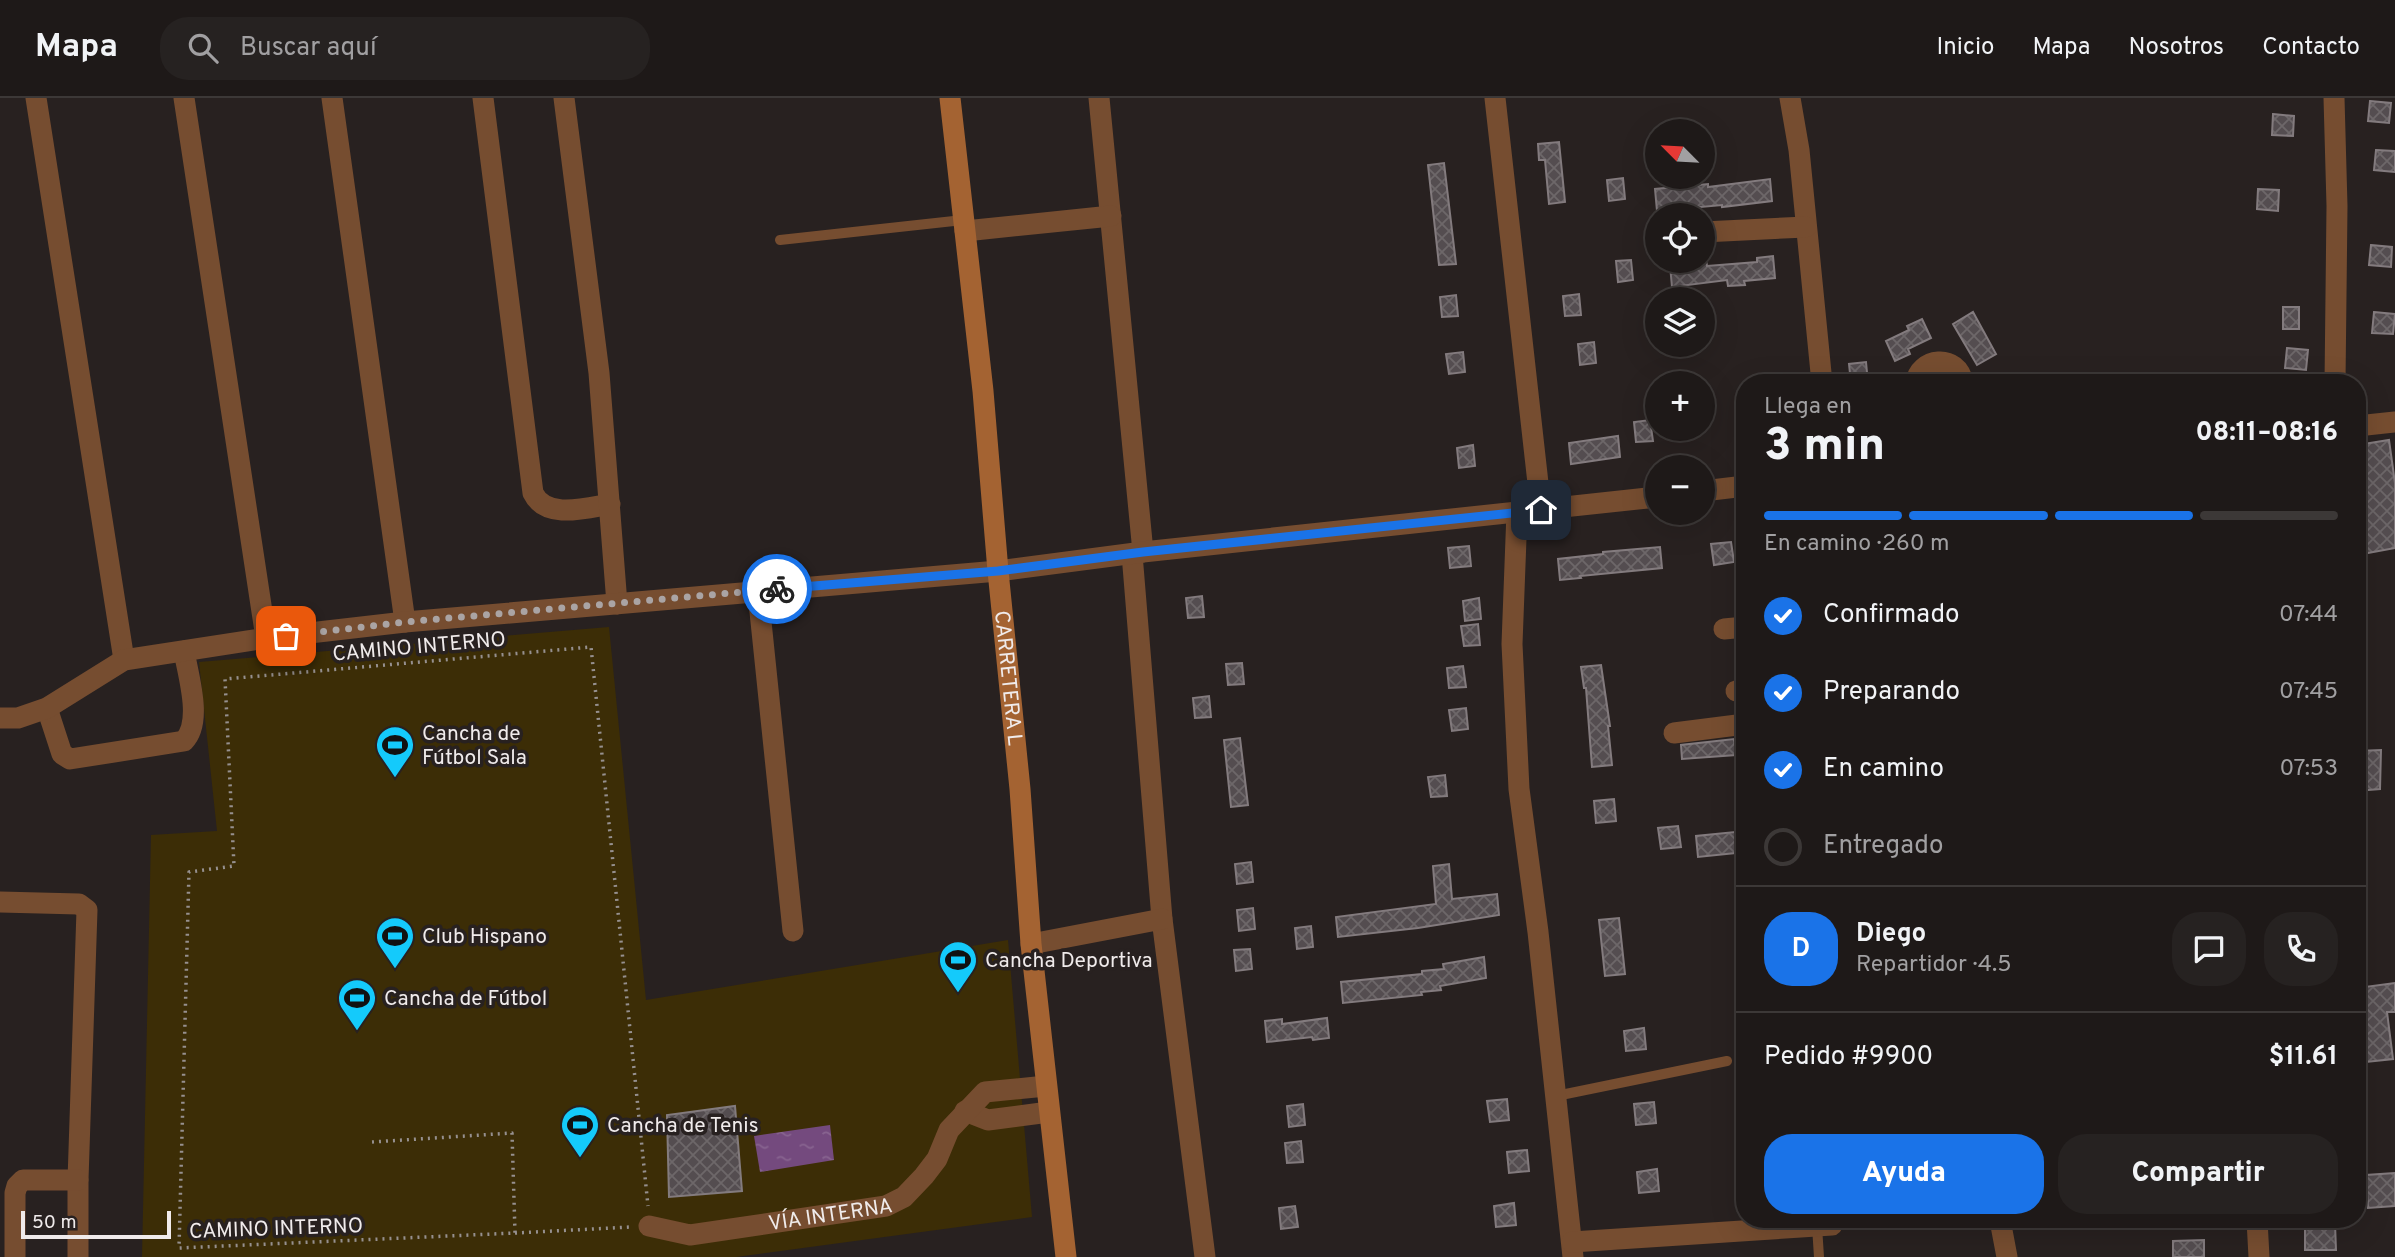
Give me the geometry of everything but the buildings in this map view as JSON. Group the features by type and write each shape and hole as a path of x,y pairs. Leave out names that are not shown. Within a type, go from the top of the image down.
{"street":[{"path":"36,98 124,660"},
{"path":"184,98 266,638"},
{"path":"332,98 405,622"},
{"path":"483,98 533,493 542,506 551,508 569,510 610,504"},
{"path":"564,98 599,373 617,604"},
{"name":"CARRETERA L","path":"950,98 983,391 1020,789 1031,944 1066,1257"},
{"path":"1099,98 1111,216 1137,553 1162,919 1205,1257"},
{"path":"1495,98 1541,510"},
{"path":"1790,98 1799,150 1821,374"},
{"path":"2334,98 2337,206 2335,374"},
{"path":"964,226 1111,216"},
{"path":"1715,231 1806,227"},
{"path":"1919,374 1935,363 1946,361 1954,365 1961,374"},
{"path":"2366,425 2395,422"},
{"path":"1715,490 1736,487"},
{"path":"0,718 18,718 47,708 124,660 266,638 405,622 998,571 1137,553 1645,497"},
{"path":"1517,512 1512,644 1519,789 1572,1249 1793,1228"},
{"path":"756,591 762,625 793,931"},
{"path":"47,708 62,754 70,759 184,741 191,732 194,720 184,651"},
{"path":"1674,733 1736,725"},
{"path":"0,902 79,904 87,910 78,1257"},
{"path":"1031,944 1162,919"},
{"path":"1046,1086 985,1092 965,1111 988,1120 1049,1112"},
{"name":"VÍA INTERNA","path":"649,1226 690,1235 895,1203 904,1197 937,1159 949,1130 965,1111"},
{"path":"15,1257 17,1186 23,1180 78,1180"},
{"path":"2002,1228 2007,1257"},
{"path":"2257,1228 2259,1257"}],"lane":[{"path":"780,240 964,226"},
{"path":"1556,1096 1727,1061"},
{"path":"1819,1257 1824,1228"}],"path":[{"name":"CAMINO INTERNO","path":"591,647 649,1226 514,1233 179,1248 189,872 234,866 225,679 591,647"},
{"path":"372,1142 512,1133 514,1233"}],"shaded area":[{"name":"Club Hispano","path":"609,627 646,1000 1008,940 1032,1217 736,1257 142,1257 151,835 217,831 199,662"}],"water":[{"path":"830,1125 834,1160 760,1172 754,1136"}],"way so far":[{"path":"286,636 405,622 777,589"}],"place":[{"name":"Cancha de Fútbol Sala","path":"395,779"},
{"name":"Club Hispano","path":"395,970"},
{"name":"Cancha Deportiva","path":"958,994"},
{"name":"Cancha de Fútbol","path":"357,1032"},
{"name":"Cancha de Tenis","path":"580,1159"}],"route":[{"path":"777,589 998,571 1143,552 1541,510"}]}
